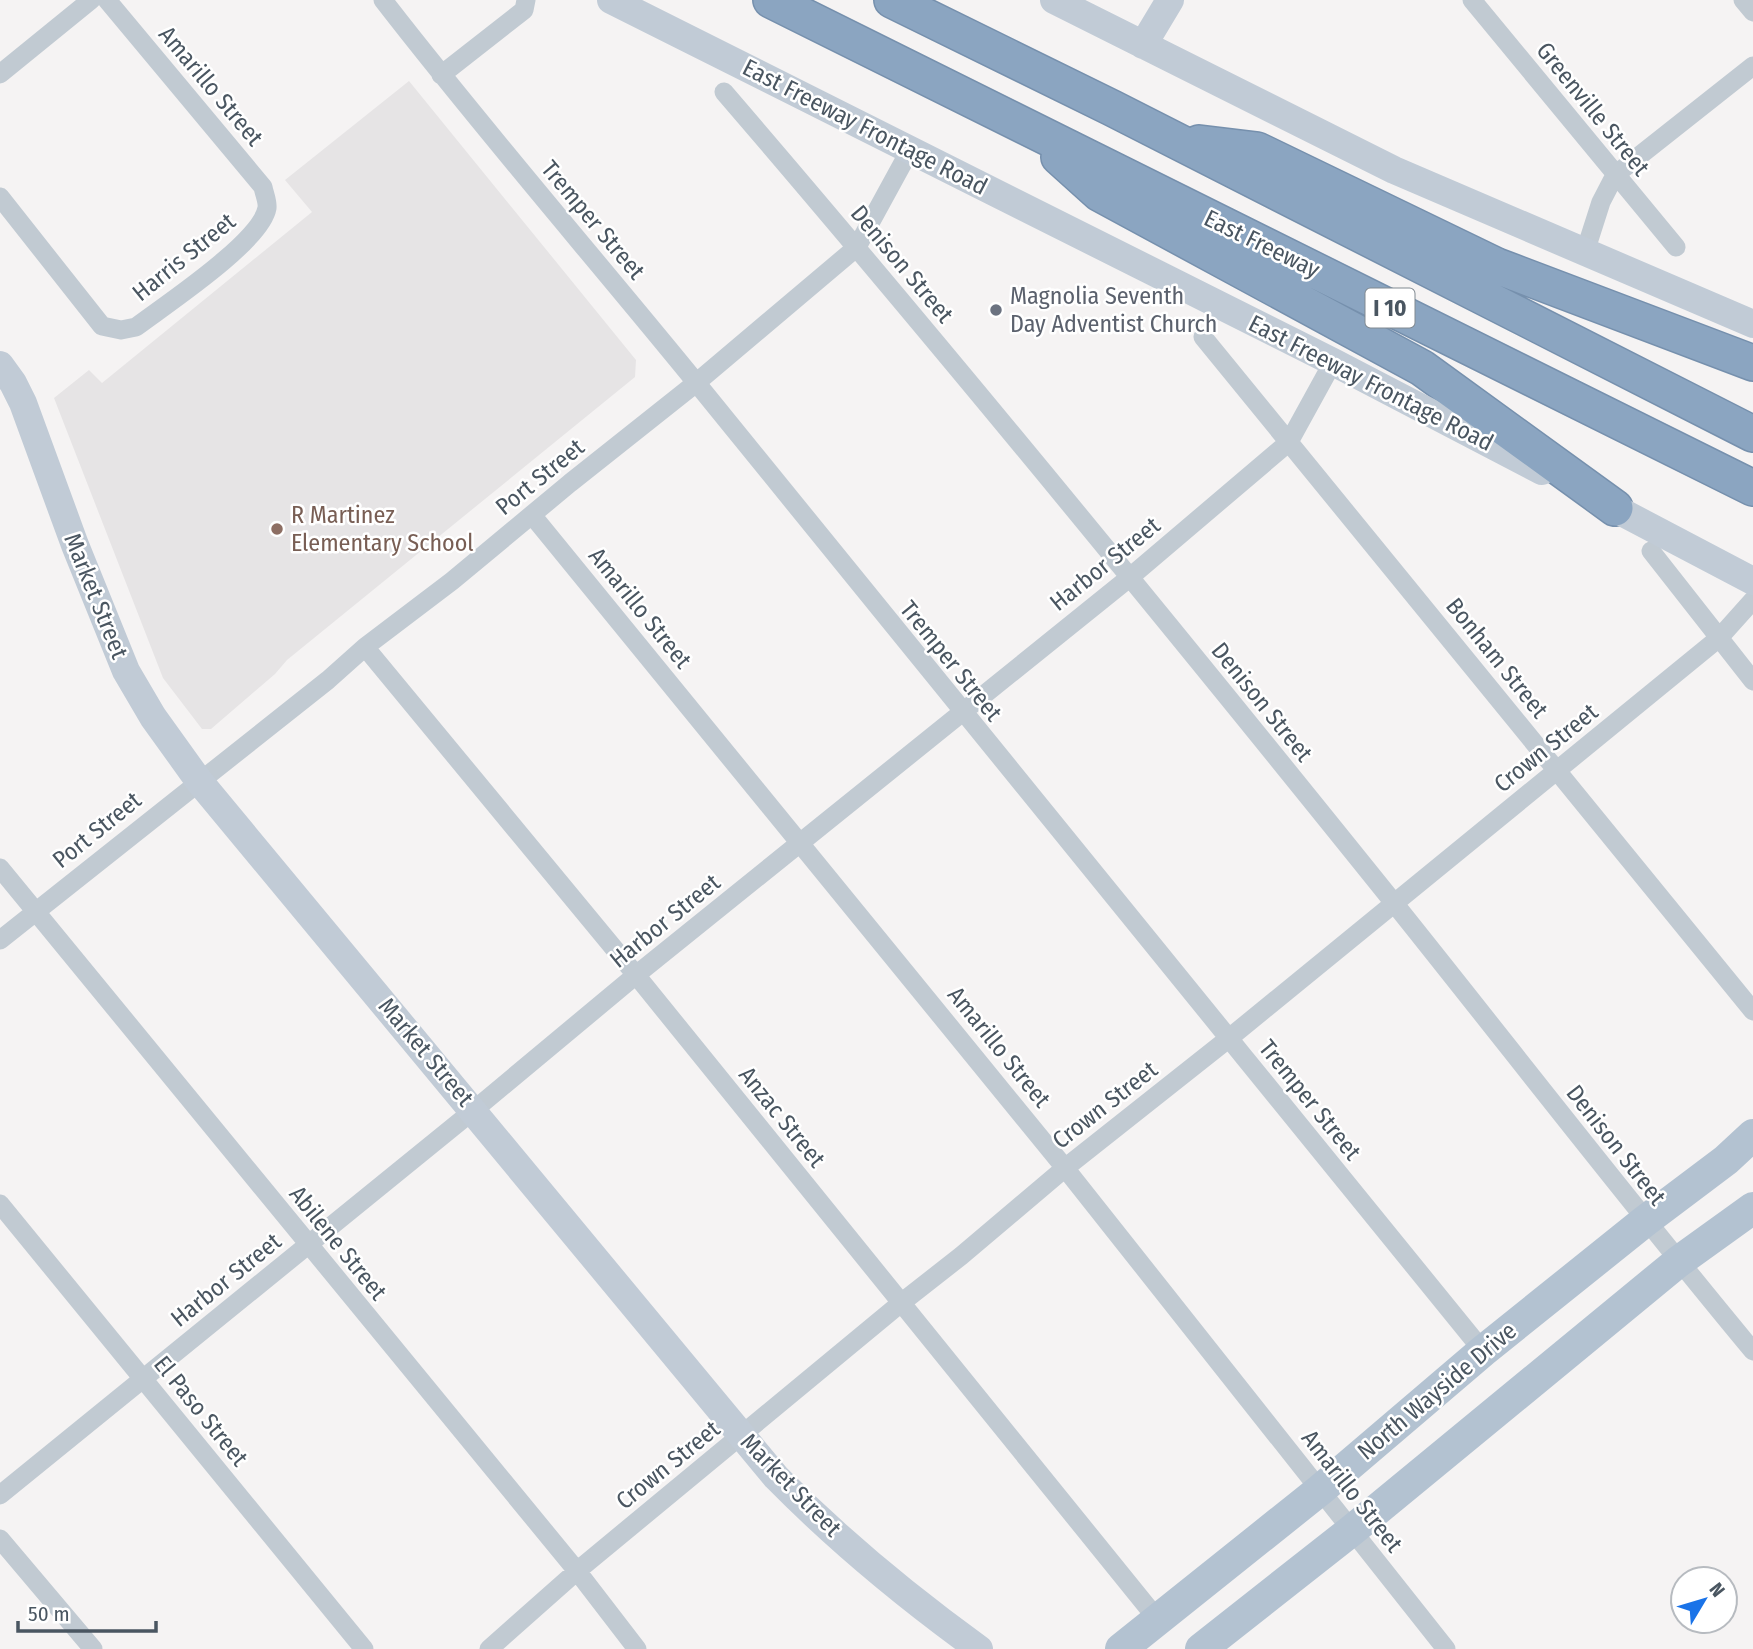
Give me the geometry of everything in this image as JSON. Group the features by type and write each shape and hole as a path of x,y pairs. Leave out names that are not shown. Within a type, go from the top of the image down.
{"highway":[{"name":"East Freeway","path":"771,0 1753,488"},
{"name":"I 10","path":"892,0 1753,434"},
{"path":"930,0 971,39"},
{"path":"1028,128 1099,193 1422,368 1615,508"},
{"path":"1174,140 1257,150 1497,266 1753,363"}],"main road":[{"name":"East Freeway Frontage Road","path":"611,0 1334,362 1753,581"},
{"path":"1054,0 1394,170 1753,324"},
{"path":"1143,46 1170,0"},
{"name":"Market Street","path":"0,365 23,402 75,545 126,671 153,717 199,781 776,1477 819,1520 979,1649"},
{"name":"North Wayside Drive","path":"1121,1649 1320,1490 1483,1350 1726,1160 1753,1135"},
{"path":"1202,1649 1351,1531 1678,1262 1753,1208"}],"street":[{"path":"0,74 91,0"},
{"name":"Amarillo Street","path":"107,0 263,187 267,208"},
{"name":"Tremper Street","path":"383,0 440,75 696,383 1483,1350"},
{"path":"440,75 524,9 526,0"},
{"name":"Greenville Street","path":"1472,0 1676,247"},
{"path":"1744,0 1753,12"},
{"path":"1585,252 1601,202 1615,175 1753,66"},
{"name":"Denison Street","path":"724,92 857,247 1129,579 1394,904 1678,1262 1753,1350"},
{"name":"Port Street","path":"0,940 328,680 365,647 452,581 696,383 857,247 910,150"},
{"name":"Harris Street","path":"0,197 102,326 121,331 136,327 238,249 258,227 267,208"},
{"name":"Bonham Street","path":"1203,337 1753,1011"},
{"name":"Harbor Street","path":"0,1495 308,1246 636,975 1129,579 1289,442 1334,362"},
{"name":"Amarillo Street","path":"532,514 1065,1168 1446,1649"},
{"path":"1651,551 1753,681"},
{"name":"Crown Street","path":"489,1649 577,1571 1065,1168 1228,1039 1719,638 1753,600"},
{"name":"Anzac Street","path":"365,647 636,975 1158,1620"},
{"name":"Abilene Street","path":"0,868 577,1571 637,1649"},
{"name":"El Paso Street","path":"0,1203 364,1649"},
{"path":"0,1539 93,1649"}],"shaded area":[{"name":"R Martinez Elementary School","path":"409,81 636,360 635,377 287,660 275,674 211,729 202,729 163,678 54,398 89,370 102,383 312,212 285,180"}],"place":[{"name":"Magnolia Seventh Day Adventist Church","path":"996,310"},
{"name":"R Martinez Elementary School","path":"277,529"}]}
